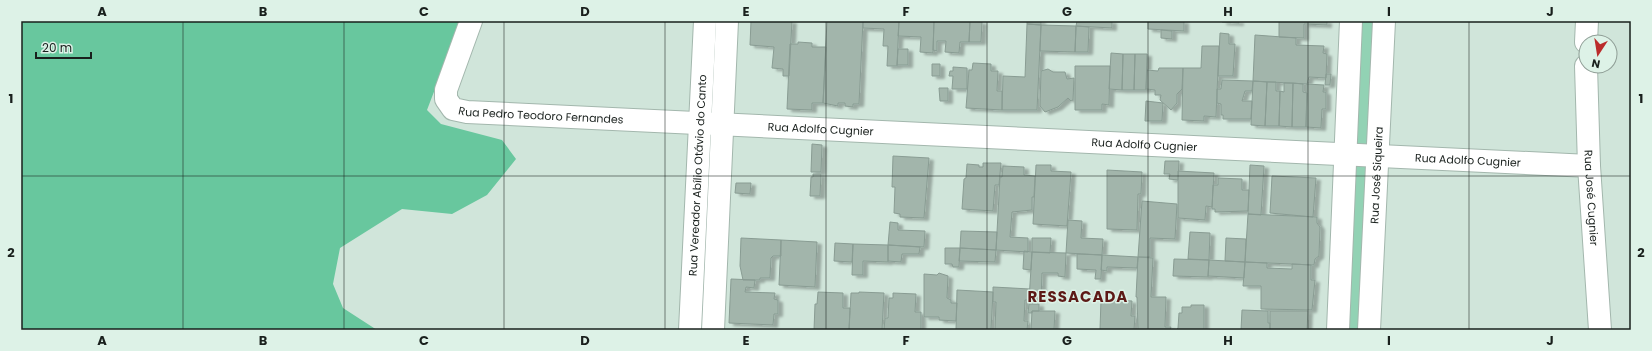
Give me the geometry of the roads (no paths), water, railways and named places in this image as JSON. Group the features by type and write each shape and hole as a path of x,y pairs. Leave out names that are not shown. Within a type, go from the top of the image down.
{"street":[{"name":"Rua Pedro Teodoro Fernandes","path":"472,21 446,90 446,99 453,109 467,112 700,124"},
{"name":"Rua Vereador Abílio Otávio do Canto","path":"690,330 705,21"},
{"name":"Rua Vereador Abílio Otávio do Canto","path":"713,330 727,21"},
{"path":"1338,330 1351,21"},
{"name":"Rua José Siqueira","path":"1370,330 1384,21"},
{"path":"1586,34 1587,21"},
{"name":"Rua José Cugnier","path":"1586,74 1589,166 1600,330"},
{"name":"Rua Adolfo Cugnier","path":"700,124 1589,166"}],"district":[{"name":"RESSACADA","path":"1078,296"}]}
